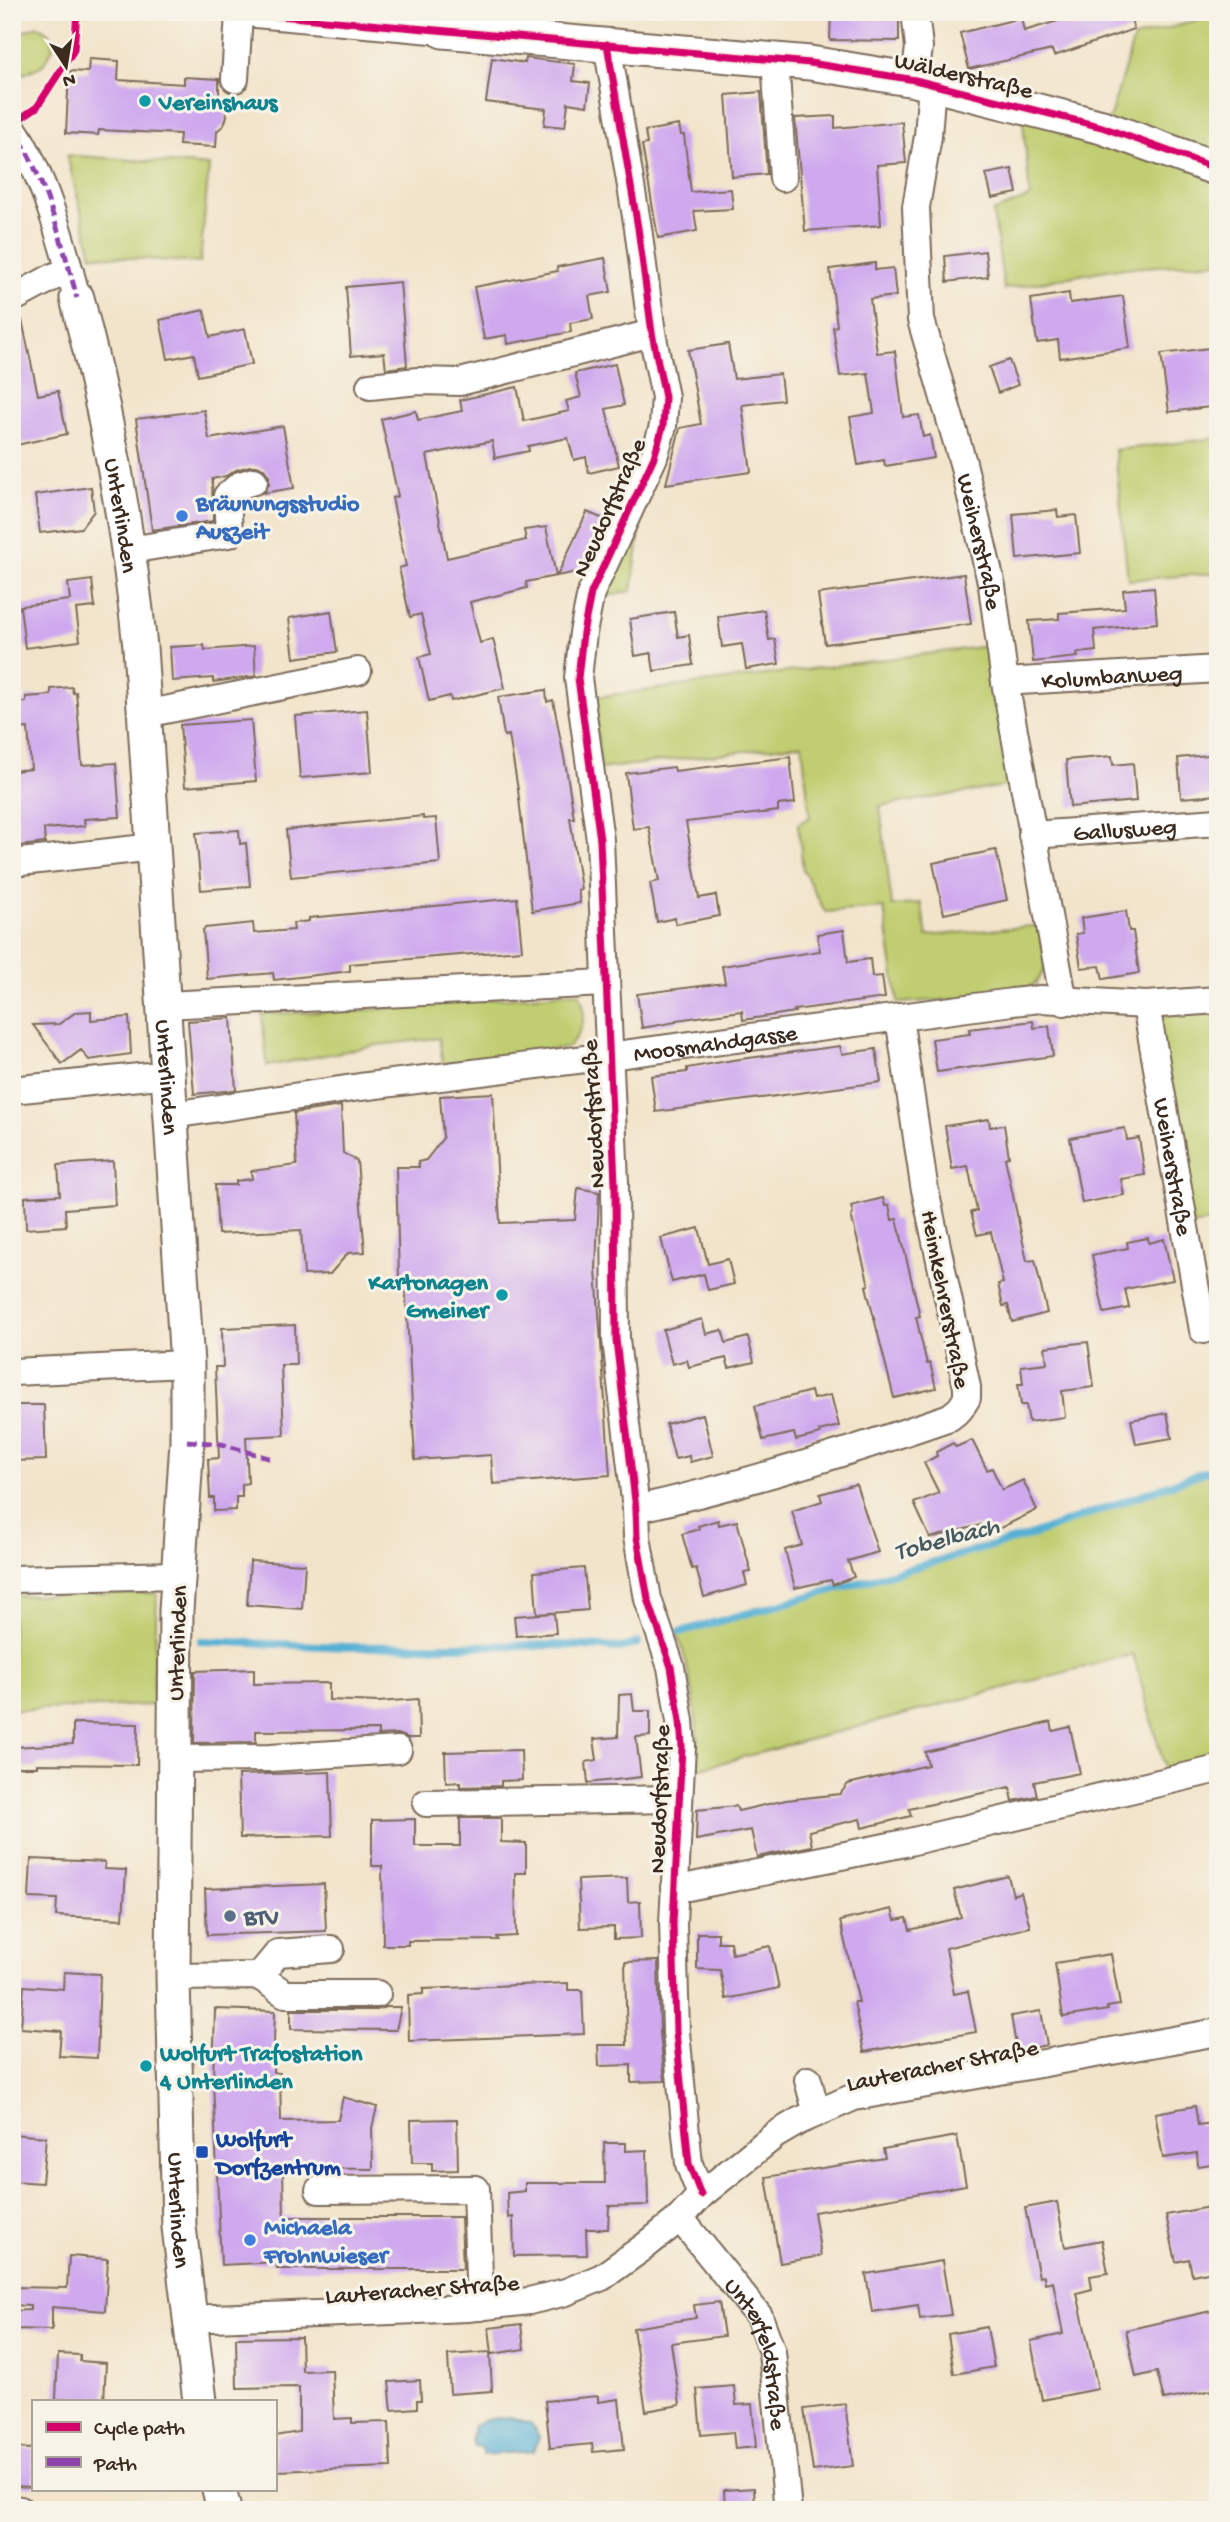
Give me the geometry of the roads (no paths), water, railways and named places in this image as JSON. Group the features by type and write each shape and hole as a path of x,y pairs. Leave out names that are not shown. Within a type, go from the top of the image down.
{"main road":[{"name":"Wälderstraße","path":"427,31 810,63 923,82 1102,127 1218,169"},
{"name":"Unterlinden","path":"74,285 111,444 129,550 140,647 187,1364 187,1441 178,1575 173,1977 177,2193 188,2319 200,2400"},
{"path":"219,2490 224,2510"}],"street":[{"name":"Wälderstraße","path":"234,12 364,35 427,31"},
{"name":"Weiherstraße","path":"915,12 928,136 916,207 921,320 963,463 992,586 1005,682 1064,1002"},
{"path":"235,79 239,13"},
{"name":"Neudorfstraße","path":"607,44 638,228 652,333 665,397 663,426 654,457 594,584 583,633 578,678 600,840 615,1183 616,1340 636,1509 636,1537 648,1599 671,1667 682,1746 674,1887 676,2032 689,2164 701,2195"},
{"path":"775,60 783,178"},
{"name":"Unterlinden","path":"12,127 23,142 23,173 74,285"},
{"path":"12,299 55,276 74,285"},
{"path":"370,386 418,381 460,382 652,333"},
{"path":"129,550 229,534 227,496 240,485 254,481"},
{"name":"Kolumbanweg","path":"1005,682 1218,669"},
{"path":"145,714 358,671"},
{"name":"Gallusweg","path":"1032,835 1218,822"},
{"path":"12,863 154,848"},
{"name":"Unterlinden","path":"165,1005 605,983"},
{"name":"Moosmahdgasse","path":"172,1115 360,1087 1012,1002 1041,999 1146,1005 1218,1000"},
{"name":"Weiherstraße","path":"1146,1005 1203,1330"},
{"name":"Heimkehrerstraße","path":"636,1509 788,1471 867,1446 950,1417 960,1409 967,1398 962,1356 924,1185 900,1017"},
{"path":"12,1090 169,1074"},
{"path":"12,1372 187,1364"},
{"path":"12,1579 178,1575"},
{"path":"174,1759 270,1758 398,1750"},
{"name":"Neudorfstraße","path":"674,1887 688,1887 905,1843 1218,1769"},
{"path":"426,1803 679,1798"},
{"path":"259,1976 278,1953 331,1948"},
{"path":"173,1977 259,1976 285,1994 377,1994"},
{"name":"Lauteracher Straße","path":"188,2319 480,2307 529,2301 566,2292 602,2277 680,2218 701,2195 775,2135 854,2097 1218,2032"},
{"path":"808,2080 819,2112"},
{"path":"319,2190 477,2189 480,2307"},
{"name":"Unterfeldstraße","path":"680,2218 759,2316 772,2352 788,2510"},
{"path":"12,2509 20,2510"}],"water":[{"path":"510,2417 531,2423 539,2436 534,2451 483,2455 482,2447 473,2446 474,2426 483,2420"}],"waterway":[{"name":"Tobelbach","path":"680,1632 1032,1535 1218,1467"},
{"path":"201,1641 349,1647 564,1645 621,1648 638,1643"}],"place":[{"name":"Vereinshaus","path":"145,101"},
{"name":"Bräunungsstudio Auszeit","path":"182,516"},
{"name":"Kartonagen Gmeiner","path":"502,1295"},
{"name":"BTV","path":"230,1916"},
{"name":"Wolfurt Trafostation 4 Unterlinden","path":"146,2066"},
{"name":"Wolfurt Dorfzentrum","path":"202,2152"},
{"name":"Michaela Frohnwieser","path":"250,2240"}]}
